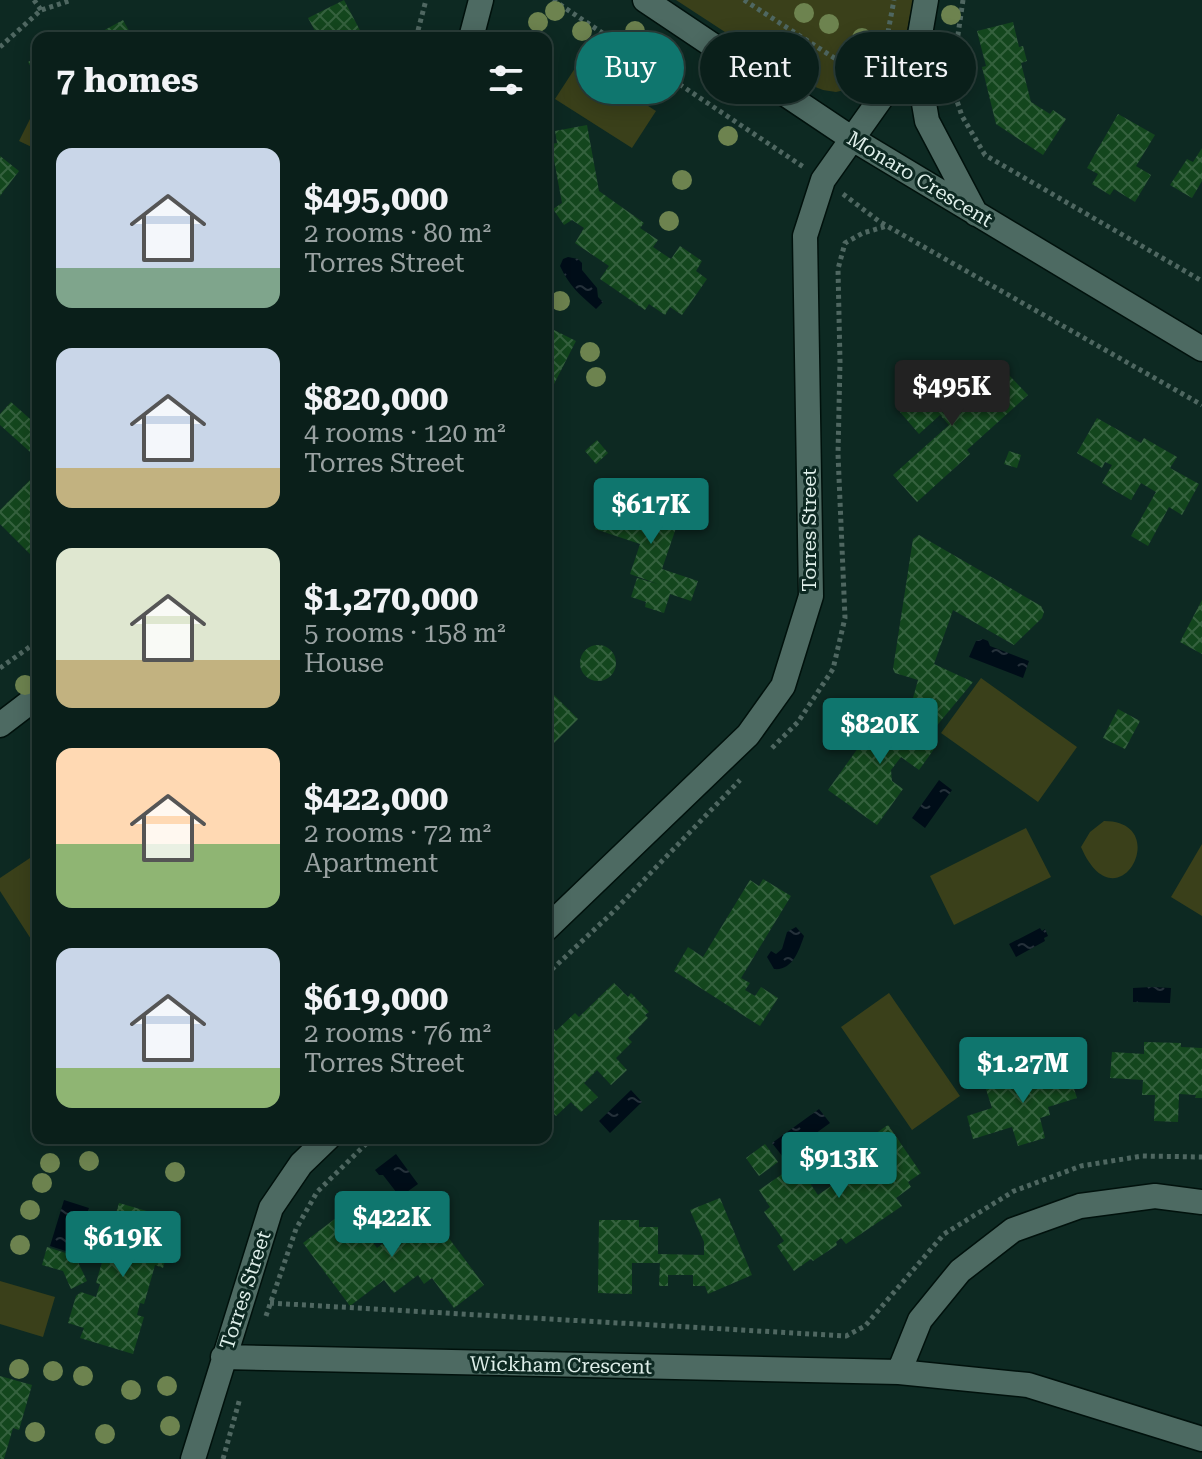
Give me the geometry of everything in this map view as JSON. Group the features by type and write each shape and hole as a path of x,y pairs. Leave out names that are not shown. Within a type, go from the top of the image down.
{"street":[{"path":"473,32 481,0"},
{"name":"Monaro Crescent","path":"645,0 851,138 1202,349"},
{"path":"920,32 926,0"},
{"name":"Torres Street","path":"552,923 748,735 783,686 811,596 805,236 823,180 876,104"},
{"path":"924,104 927,121 976,214"},
{"path":"0,725 32,701"},
{"name":"Torres Street","path":"193,1459 271,1208 301,1164 322,1144"},
{"path":"899,1372 920,1320 960,1271 1013,1230 1080,1206 1155,1196 1202,1202"},
{"name":"Wickham Crescent","path":"223,1357 899,1372 1028,1385 1202,1439"}],"path":[{"path":"34,0 41,10"},
{"path":"0,47 41,10 72,0"},
{"path":"418,32 426,0"},
{"path":"553,0 887,226 1202,405"},
{"path":"744,0 835,58"},
{"path":"888,32 894,0"},
{"path":"963,0 951,83 962,116 985,155 1202,281"},
{"path":"771,749 798,722 833,669 845,618 838,454 838,269 845,243 863,233 887,226"},
{"path":"0,668 32,645"},
{"path":"552,969 613,912 742,778"},
{"path":"266,1317 296,1229 317,1192 366,1144"},
{"path":"270,1303 846,1336 865,1326 944,1234 1014,1191 1081,1166 1142,1156 1202,1157"},
{"path":"223,1459 252,1359"}],"green space":[{"path":"676,0 913,0 907,32 835,32 835,92 819,88 819,32 725,32"},
{"path":"576,67 576,104 645,104 656,111 632,148 555,99"},
{"path":"32,115 32,147 19,141"},
{"path":"981,678 1077,747 1038,802 941,733"},
{"path":"1104,821 1125,826 1135,837 1137,851 1133,865 1123,875 1110,878 1095,870 1081,847 1090,832"},
{"path":"1026,828 1051,877 954,925 930,876"},
{"path":"1202,844 1202,916 1171,897"},
{"path":"30,858 32,861 32,941 0,891 0,878"},
{"path":"889,993 960,1096 912,1130 841,1027"},
{"path":"0,1281 55,1297 43,1337 0,1324"}],"water":[{"path":"568,257 582,263 582,270 597,288 598,297 603,302 596,309 576,290 560,266 563,259"},
{"path":"983,639 990,646 1029,661 1023,678 969,657 976,641"},
{"path":"939,780 952,790 925,828 912,818"},
{"path":"796,927 804,936 797,954 786,967 774,969 767,957 771,951 776,954 782,949 787,932"},
{"path":"1040,928 1042,931 1045,929 1048,936 1044,938 1045,941 1016,957 1009,944"},
{"path":"1133,988 1171,988 1170,1003 1133,1002"},
{"path":"631,1090 642,1102 610,1133 599,1121"},
{"path":"819,1109 830,1123 783,1157 772,1143"},
{"path":"396,1154 418,1184 400,1197 383,1175 375,1170"},
{"path":"64,1200 89,1208 78,1237 85,1245 81,1256 50,1246"}],"building":[{"path":"344,0 361,32 316,32 308,18"},
{"path":"123,20 130,32 101,32"},
{"path":"1013,22 1019,47 1023,46 1027,61 1021,63 1031,102 1050,114 1053,110 1066,119 1043,155 996,124 982,67 986,66 977,31"},
{"path":"1118,114 1155,135 1136,166 1151,175 1135,202 1114,189 1110,195 1092,184 1098,174 1087,168"},
{"path":"587,125 599,191 644,223 640,228 658,240 653,247 671,259 680,246 702,261 696,271 707,279 682,315 670,307 665,315 649,304 645,310 600,279 609,266 575,243 584,228 572,220 564,225 553,209 562,203 552,149 552,144 557,143 555,131"},
{"path":"1202,148 1202,181 1192,198 1170,185 1187,159 1193,162"},
{"path":"0,156 19,171 0,196"},
{"path":"552,329 576,341 552,386"},
{"path":"948,369 967,390 960,396 970,407 1007,373 1028,395 967,450 970,454 917,502 893,475 949,425 940,415 919,434 900,412"},
{"path":"11,402 32,421 32,454 0,425 0,414"},
{"path":"1097,418 1141,443 1144,438 1177,457 1170,468 1199,484 1182,515 1169,507 1148,546 1131,536 1156,492 1141,483 1131,500 1102,483 1112,465 1105,462 1102,468 1077,453"},
{"path":"597,440 608,453 596,464 585,451"},
{"path":"1009,451 1021,455 1017,468 1004,464"},
{"path":"32,478 32,556 0,524 0,510"},
{"path":"663,481 689,490 662,569 698,581 691,601 670,594 664,613 645,607 646,602 631,597 637,578 658,584 630,574 640,544 595,529 605,500 650,518"},
{"path":"919,535 1041,606 1044,612 1042,618 1014,645 953,610 934,664 973,682 934,729 910,709 918,680 895,673 893,669 913,539"},
{"path":"1202,600 1202,654 1180,642"},
{"path":"598,645 611,650 616,663 611,676 598,681 585,676 580,663 585,650"},
{"path":"552,693 578,719 552,745"},
{"path":"886,709 937,745 919,770 901,757 891,770 892,781 903,789 877,825 828,790"},
{"path":"1118,709 1140,721 1125,749 1103,738"},
{"path":"763,879 791,896 741,978 750,983 745,990 755,996 761,987 778,998 760,1026 674,971 688,947 703,957 750,880 759,886"},
{"path":"614,983 628,997 631,993 649,1012 645,1015 648,1018 628,1038 632,1042 616,1058 627,1070 611,1085 597,1070 584,1083 598,1097 581,1112 571,1102 556,1116 552,1112 552,1027 556,1031 575,1013 579,1017"},
{"path":"1144,1042 1181,1043 1181,1047 1202,1048 1202,1098 1179,1094 1178,1122 1154,1121 1155,1095 1142,1095 1143,1080 1110,1078 1112,1052 1144,1054"},
{"path":"1066,1064 1077,1098 1048,1107 1050,1115 1040,1118 1045,1138 1018,1146 1012,1127 973,1139 967,1116 992,1108 984,1083 1006,1077 1009,1086"},
{"path":"888,1125 921,1173 908,1182 911,1187 896,1198 902,1206 846,1244 841,1238 837,1245 794,1271 777,1246 784,1241 764,1212 770,1207 759,1190 797,1164 818,1195 860,1166 850,1151"},
{"path":"765,1144 778,1162 759,1176 746,1158"},
{"path":"720,1198 752,1275 708,1294 705,1286 693,1286 693,1275 668,1275 668,1286 659,1286 660,1263 632,1263 632,1294 598,1293 599,1220 639,1220 639,1227 658,1227 658,1254 704,1255 704,1242 690,1210"},
{"path":"119,1203 171,1218 166,1238 171,1240 163,1268 155,1265 144,1304 140,1303 137,1315 144,1317 133,1354 80,1338 84,1328 68,1323 76,1296 81,1292 96,1297 100,1284 96,1283"},
{"path":"348,1209 377,1248 426,1211 484,1285 454,1308 432,1278 424,1284 418,1275 394,1293 384,1280 350,1306 303,1243"},
{"path":"47,1247 75,1256 87,1281 71,1289 63,1271 42,1265"},
{"path":"0,1376 32,1385 19,1430 13,1428 4,1459 0,1459"}]}
